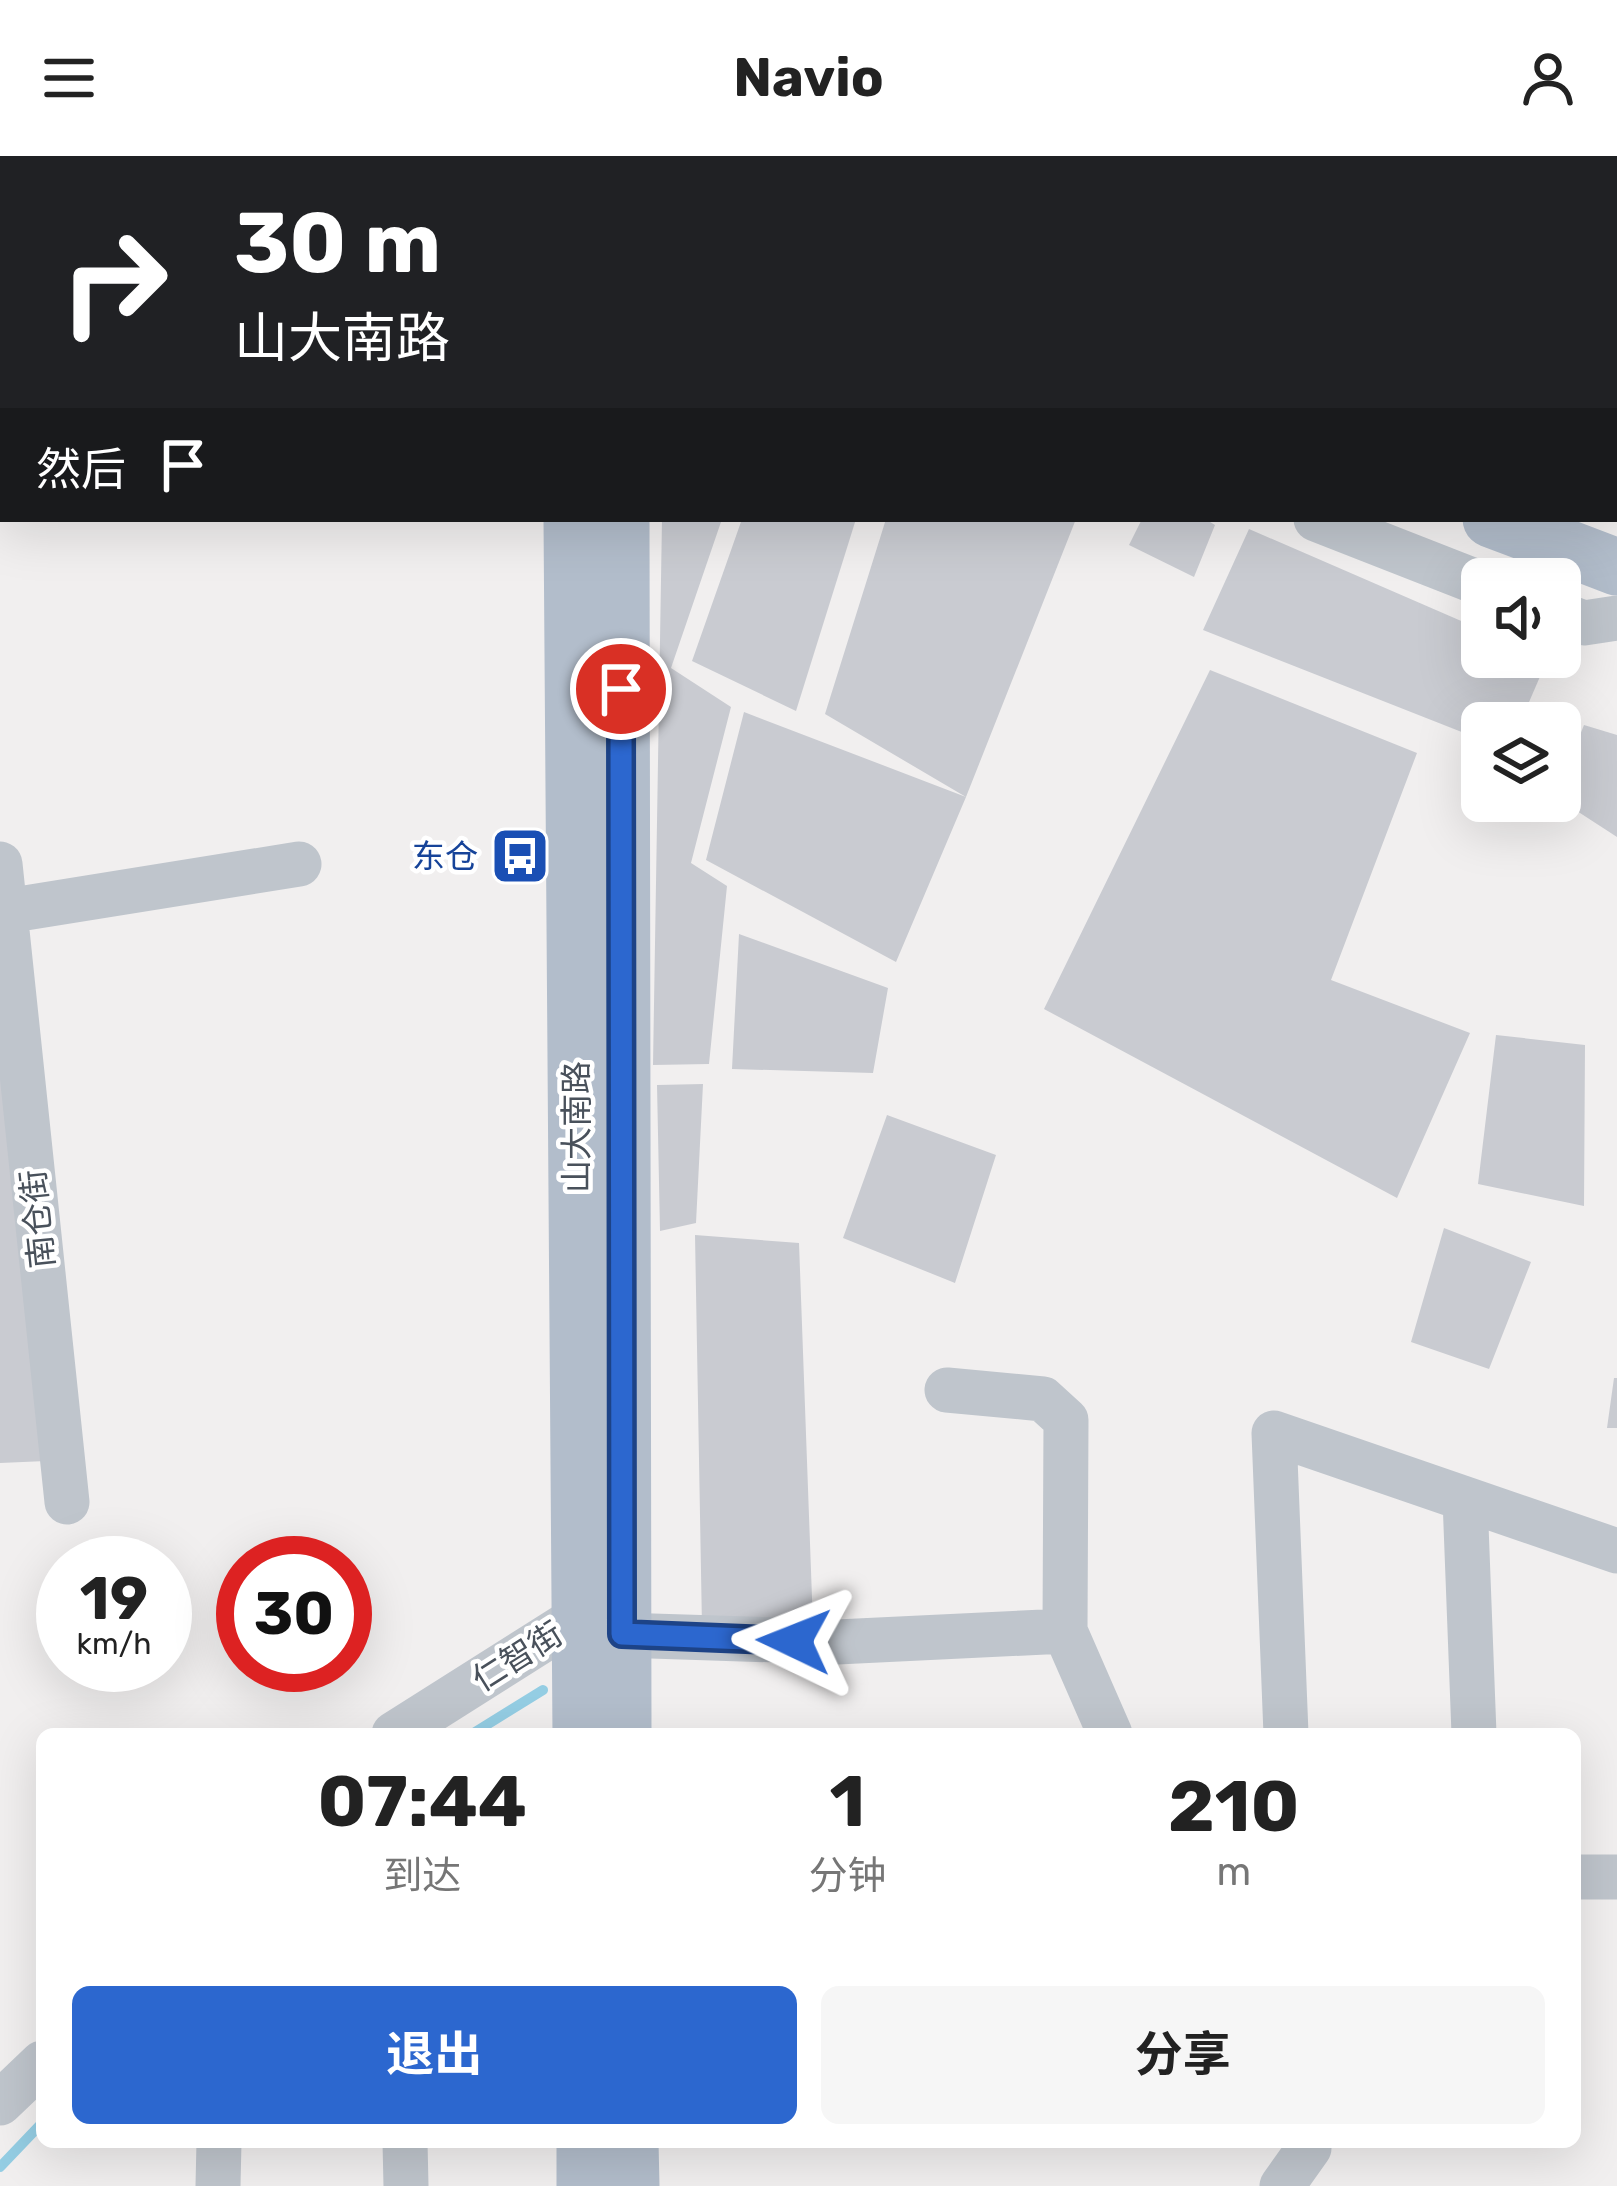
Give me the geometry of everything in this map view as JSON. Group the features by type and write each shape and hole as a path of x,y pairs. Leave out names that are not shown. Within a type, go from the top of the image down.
{"main road":[{"name":"山大南路","path":"572,522 600,1626 622,1728"},
{"name":"山大南路","path":"581,1728 600,1626 621,522"},
{"path":"1500,522 1617,567"},
{"path":"584,2148 585,2186"},
{"path":"630,2148 631,2186"}],"street":[{"path":"1324,522 1461,576"},
{"path":"1581,622 1617,618"},
{"name":"南仓街","path":"0,864 67,1502"},
{"path":"2,912 299,864"},
{"path":"946,1390 1043,1399 1066,1420 1065,1631 1108,1728"},
{"path":"1286,1728 1274,1433 1617,1551"},
{"path":"1466,1499 1474,1728"},
{"path":"600,1626 837,1642 1065,1631"},
{"name":"仁智街","path":"405,1728 600,1626"},
{"path":"1581,1877 1617,1876"},
{"path":"0,2103 36,2069"},
{"path":"218,2186 219,2148"},
{"path":"405,2148 406,2186"},
{"path":"1282,2186 1309,2148"}],"building":[{"path":"662,522 721,522 671,668 731,707 691,863 727,886 709,1064 653,1065"},
{"path":"741,522 855,522 796,711 692,661"},
{"path":"885,522 1075,522 966,797 825,714"},
{"path":"1140,522 1215,525 1194,577 1129,545"},
{"path":"1249,529 1461,621 1461,678 1539,678 1529,702 1461,702 1461,732 1203,630"},
{"path":"1210,670 1417,753 1331,980 1470,1033 1397,1198 1044,1009"},
{"path":"744,712 966,797 896,962 706,860"},
{"path":"1584,725 1617,735 1617,837 1581,814"},
{"path":"739,934 888,988 873,1073 732,1069"},
{"path":"1496,1035 1585,1045 1584,1206 1478,1184"},
{"path":"0,1055 46,1461 0,1463"},
{"path":"703,1084 696,1223 660,1231 657,1085"},
{"path":"887,1115 996,1155 955,1283 843,1238"},
{"path":"1444,1228 1531,1262 1489,1369 1411,1342"},
{"path":"695,1235 799,1243 813,1625 702,1627"},
{"path":"1614,1378 1617,1428 1607,1428"}],"waterway":[{"path":"482,1728 543,1690"},
{"path":"0,2167 36,2129"}],"place":[{"name":"东仓","path":"520,856"}],"route":[{"path":"621,689 622,1634 794,1641"}]}
